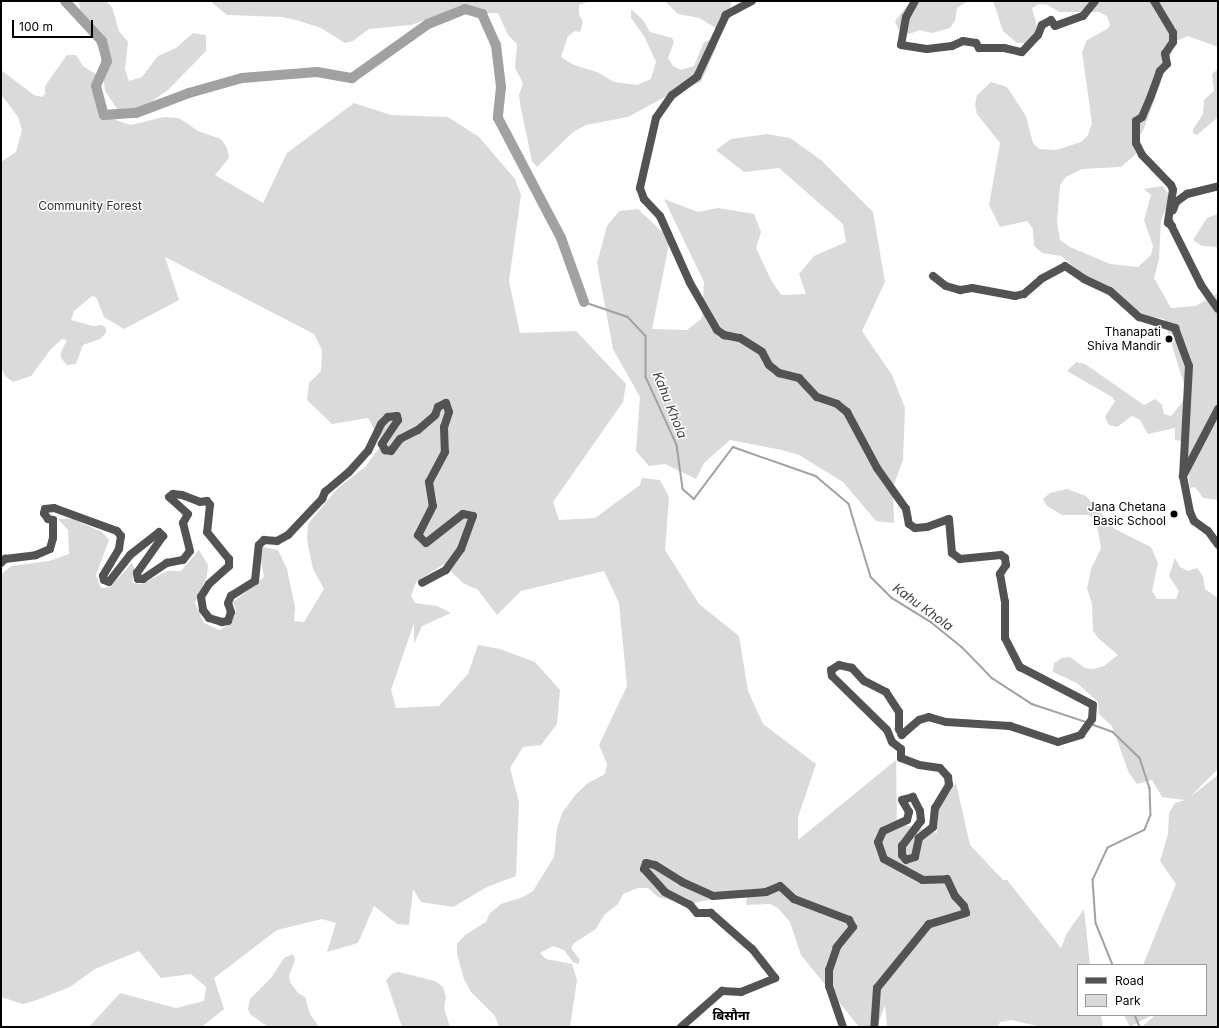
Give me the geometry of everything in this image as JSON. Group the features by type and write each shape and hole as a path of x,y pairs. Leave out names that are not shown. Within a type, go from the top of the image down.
{"street":[{"path":"752,1 726,15 697,77 672,95 656,118 640,188 644,199 660,216 690,283 717,330 724,335 740,338 762,352 769,366 779,373 800,378 817,397 837,404 847,412 878,468 906,509 909,524 915,528 927,527 949,519 952,553 960,559 1001,555 1004,558 1006,565 1000,574 1005,602 1005,638 1020,667 1093,705 1092,719 1081,735 1058,742 1010,726 946,722 930,717 919,720 902,734 899,729 899,712 886,692 864,681 852,668 839,665 831,670 832,676 887,730 892,742 901,749 901,758 919,765 940,768 948,777 949,785 935,808 933,827 919,838 915,858 906,860 902,855 902,846 921,821 920,811 913,797 908,796 902,800 909,812 907,820 883,831 878,842 884,859 923,880 946,879 955,896 964,906 966,913 929,924 886,976 877,988 874,1027"},
{"path":"915,1 906,17 901,45 927,49 952,46 963,41 976,43 979,48 1004,48 1022,52 1038,35 1042,25 1051,20 1055,26 1083,16 1095,1"},
{"path":"1154,1 1174,33 1172,42 1165,54 1167,64 1160,71 1152,96 1142,117 1136,121 1136,143 1142,155 1171,185 1173,190 1168,223 1172,226"},
{"path":"1218,186 1187,194 1176,202 1169,220 1201,285 1218,309"},
{"path":"933,276 946,286 960,290 972,288 1014,296 1024,294 1041,279 1065,266 1084,279 1110,291 1138,317 1175,328 1189,366 1183,476 1190,512 1194,521 1208,531 1218,545"},
{"path":"1,562 5,559 36,555 50,549 54,538 53,520 48,519 44,513 45,509 54,508 117,531 122,536 119,549 103,576 104,580 109,582 130,556 158,532 163,536 137,574 138,579 144,579 167,563 183,560 190,551 183,523 188,514 169,497 173,494 182,495 200,502 207,501 210,505 207,532 228,560 230,566 209,584 201,597 203,610 209,618 222,622 228,621 231,612 228,603 232,596 250,586 255,580 258,548 264,540 278,541 288,535 322,499 325,492 349,472 368,451 381,424 388,418 397,416 398,420 382,444 385,450 391,451 400,439 418,430 435,415 438,407 446,403 449,412 444,427 445,452 428,482 433,506 418,535 421,541 426,543 463,514 473,516 461,549 446,570 422,583"},
{"path":"1183,476 1218,409"},
{"path":"681,1027 722,991 741,992 775,978 752,949 711,913 697,913 690,905 665,892 644,869 646,863 655,865 682,882 713,896 766,892 780,886 794,899 849,920 853,927 837,947 829,970 829,986 843,1027"}],"green space":[{"path":"79,1 106,1 112,7 119,31 128,42 125,69 129,81 142,77 158,56 176,48 193,33 206,35 206,51 168,90 145,106 127,112 118,110 105,91 101,56 94,37 81,20"},
{"path":"210,1 590,1 579,5 579,14 583,22 580,32 575,31 568,36 561,57 574,65 597,72 614,82 637,85 651,79 656,62 644,36 631,18 631,9 643,20 650,32 672,38 674,42 668,58 673,66 681,70 694,66 704,42 712,40 717,46 701,82 663,98 628,117 586,125 573,132 537,167 532,161 520,104 519,95 523,83 515,68 517,44 508,35 498,13 445,13 411,25 369,29 353,41 345,43 321,28 296,20 282,17 227,15"},
{"path":"665,1 732,1 725,26 716,28 699,18 678,14"},
{"path":"911,1 968,1 957,8 955,21 950,28 932,33 920,30 909,34 898,29 895,21"},
{"path":"993,1 1218,1 1218,47 1188,36 1176,41 1143,131 1134,143 1136,154 1121,167 1082,169 1066,177 1060,185 1057,222 1060,240 1070,247 1110,264 1138,267 1151,255 1153,246 1144,220 1151,195 1144,189 1162,186 1168,193 1169,202 1161,220 1159,259 1154,278 1171,308 1196,306 1218,293 1218,500 1203,498 1195,487 1190,488 1187,461 1181,441 1175,440 1175,428 1148,434 1140,420 1132,416 1117,427 1109,425 1105,417 1115,401 1112,397 1067,371 1076,362 1085,364 1144,405 1155,399 1162,405 1164,414 1171,416 1183,401 1186,391 1164,319 1147,316 1131,307 1093,279 1081,273 1061,256 1042,253 1034,246 1033,229 1027,221 1000,227 989,205 1000,143 977,114 975,104 977,95 991,82 1007,87 1026,116 1033,143 1039,149 1056,150 1081,142 1088,135 1092,123 1082,52 1087,40 1107,29 1110,25 1107,16 1099,12 1059,12 1048,5 1039,4 1032,8 1037,26 1034,35 1025,43 1017,43 1003,31"},
{"name":"Community Forest","path":"67,55 76,55 83,66 97,75 105,109 115,120 131,125 164,117 179,118 198,131 221,139 227,148 229,158 215,175 263,203 287,153 354,103 391,115 448,117 479,137 515,179 521,195 509,281 520,333 576,331 626,384 623,402 553,502 559,520 595,518 640,485 642,478 660,480 669,497 665,550 699,604 739,636 748,691 763,724 816,764 798,817 798,840 896,760 897,823 937,833 938,809 956,783 970,845 1003,880 1007,880 1061,948 1067,933 1084,909 1090,964 1077,964 1077,1016 1101,1016 1103,1027 1042,1027 1011,1020 1000,1022 998,1027 887,1027 885,1005 877,1027 859,1027 801,955 790,922 778,908 770,904 746,905 747,895 702,901 690,905 658,897 648,888 638,888 623,894 618,904 604,915 596,929 574,943 571,948 580,960 578,964 573,962 564,950 553,946 540,953 546,959 572,964 577,980 570,1027 499,1027 495,1016 471,992 464,979 457,954 457,944 465,935 486,922 490,913 501,904 523,897 533,891 554,857 557,829 562,813 576,794 588,783 605,774 607,764 599,745 627,686 619,603 604,571 521,591 497,615 478,590 463,583 444,564 416,582 411,596 415,603 437,606 451,613 422,626 414,644 414,623 391,690 396,708 439,706 468,674 478,645 500,649 535,662 560,690 557,724 541,745 523,747 510,768 519,802 516,876 487,887 453,907 421,902 413,889 409,925 397,924 374,906 358,943 327,952 336,923 322,919 277,930 214,978 224,1009 203,1026 89,1027 120,993 176,1008 204,1001 206,987 191,974 161,978 139,951 95,969 70,987 37,1000 23,1004 1,997 1,575 11,566 49,561 69,554 68,530 58,519 73,519 102,532 109,540 96,575 101,588 110,587 132,563 135,569 132,583 142,584 167,571 181,571 199,550 208,565 207,576 195,603 204,623 220,630 231,623 236,611 233,602 264,577 261,560 263,547 278,550 287,569 295,607 294,621 304,622 324,589 313,569 307,540 308,524 337,489 366,466 382,444 368,418 332,424 307,400 309,383 321,371 322,350 314,334 165,257 179,300 124,329 104,317 96,297 92,296 74,311 71,320 93,326 102,325 106,328 106,333 100,339 83,345 76,364 67,365 61,358 61,352 67,340 62,339 51,349 31,376 13,382 5,376 1,367 1,162 16,152 22,130 18,117 1,94 1,70 34,95 42,97 45,94 45,86"},
{"path":"1218,69 1218,117 1197,135 1193,133 1193,129 1203,114 1204,100 1214,91 1212,74"},
{"path":"767,134 790,138 821,160 873,212 885,282 862,331 892,375 905,408 903,460 893,487 894,523 876,521 843,482 799,455 782,450 730,440 704,463 696,479 665,464 649,466 636,451 640,397 613,349 597,263 607,226 619,211 638,209 670,239 652,329 687,330 702,318 704,282 664,199 698,212 718,208 754,214 761,232 756,248 771,280 781,295 806,294 799,274 814,256 846,242 843,224 779,168 744,172 716,150 731,139"},
{"path":"1218,214 1218,247 1202,246 1193,240 1207,218"},
{"path":"1067,489 1086,496 1115,529 1151,547 1158,563 1152,591 1157,599 1176,599 1179,591 1169,576 1175,558 1180,567 1188,571 1197,568 1203,576 1205,589 1218,598 1218,769 1190,797 1218,775 1218,1027 1142,1027 1154,1016 1207,1016 1207,964 1143,964 1176,884 1160,861 1168,834 1169,813 1175,803 1185,800 1162,797 1152,780 1137,784 1129,773 1112,726 1099,714 1098,702 1077,683 1053,672 1054,663 1062,658 1070,657 1085,668 1094,669 1104,666 1118,655 1098,638 1093,631 1092,604 1087,588 1091,569 1101,548 1096,520 1088,515 1062,515 1047,506 1043,499 1050,493"},
{"path":"293,954 295,960 289,976 290,982 298,993 305,997 310,1014 319,1027 268,1027 250,1014 248,1009 250,999 271,978 284,958"},
{"path":"399,972 435,981 443,987 446,997 444,1008 450,1027 402,1027 386,980 393,973"},
{"path":"1124,1016 1150,1016 1130,1027"}],"waterway":[{"path":"65,1 102,41 107,61 96,86 104,115 136,113 189,93 242,78 317,72 352,78 428,24 465,9 482,14 496,45 501,87 498,118 561,238 584,302"},
{"name":"Kahu Khola","path":"584,302 628,317 646,336 646,377 677,445 683,489 694,499 733,447 816,476 849,504 871,577 892,598 931,622 962,647 992,678 1032,704 1086,722"},
{"name":"Kahu Khola","path":"1091,724 1113,732 1140,758 1150,788 1151,815 1145,830 1108,848 1093,880 1096,923 1113,964"},
{"name":"Kahu Khola","path":"1135,1016 1140,1027"}],"place":[{"name":"Thanapati Shiva Mandir","path":"1169,339"},
{"name":"Jana Chetana Basic School","path":"1174,514"}],"district":[{"name":"बिसौना","path":"731,1015"}]}
